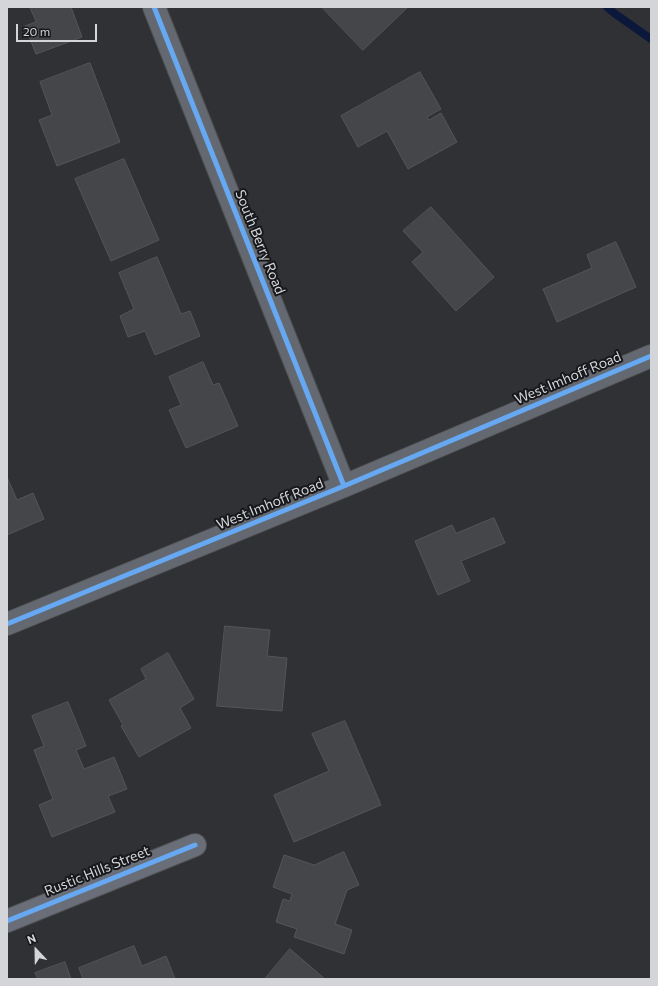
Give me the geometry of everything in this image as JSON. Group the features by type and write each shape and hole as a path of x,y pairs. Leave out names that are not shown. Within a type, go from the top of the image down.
{"street":[{"name":"South Berry Road","path":"154,7 344,486"},
{"name":"West Imhoff Road","path":"7,624 344,486 651,356"},
{"name":"Rustic Hills Street","path":"8,917 196,845"}],"building":[{"path":"30,7 71,7 82,37 36,54 25,26 36,22"},
{"path":"322,7 408,7 363,50"},
{"path":"90,63 120,142 57,166 39,120 52,115 40,82"},
{"path":"420,72 441,109 427,117 429,120 441,113 457,142 408,169 387,131 358,147 341,116"},
{"path":"124,159 159,240 111,261 75,179"},
{"path":"431,207 494,277 456,311 412,262 423,252 403,231"},
{"path":"616,242 636,287 557,322 543,289 592,268 587,255"},
{"path":"157,257 181,314 190,311 200,336 155,355 145,331 128,337 120,316 134,309 119,273"},
{"path":"203,362 213,385 219,383 238,426 186,448 169,410 181,405 169,377"},
{"path":"7,477 17,500 33,493 44,519 7,535"},
{"path":"494,518 505,543 461,561 470,581 438,595 415,541 452,525 456,533"},
{"path":"225,626 270,630 267,656 287,658 282,711 217,706"},
{"path":"168,653 194,699 180,708 191,728 139,757 121,726 123,725 109,700 146,679 141,669"},
{"path":"68,702 86,746 76,750 84,769 114,757 127,789 108,796 115,812 52,837 39,805 53,799 34,750 44,746 32,716"},
{"path":"345,721 381,805 294,842 274,795 329,771 312,734"},
{"path":"344,852 359,885 347,890 335,924 352,930 344,954 294,937 297,929 276,922 283,899 290,901 292,894 273,887 284,855 314,865"},
{"path":"134,946 142,966 166,956 175,979 83,979 79,968"},
{"path":"290,949 325,979 265,979"},
{"path":"65,962 71,979 38,979 35,973"}],"waterway":[{"path":"607,7 651,39"}],"cycle path":[{"path":"154,7 344,486"},
{"path":"7,624 344,486 651,356"},
{"path":"7,921 195,845"}]}
